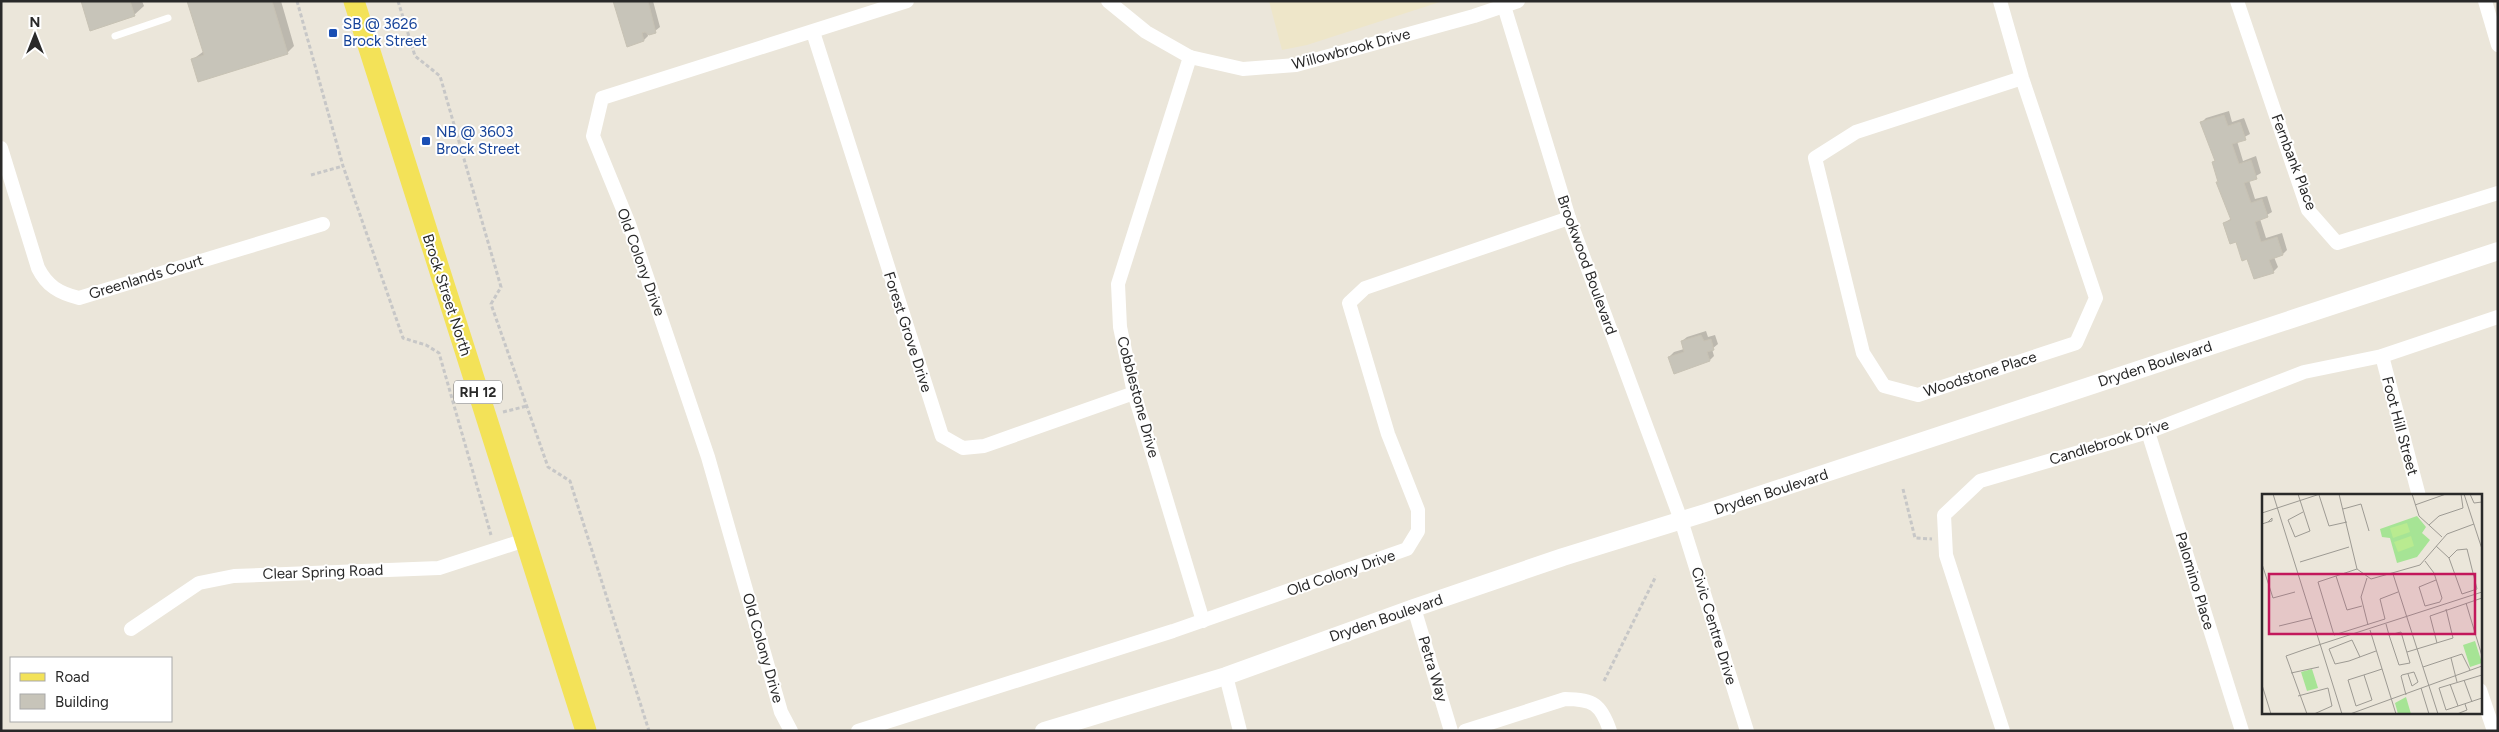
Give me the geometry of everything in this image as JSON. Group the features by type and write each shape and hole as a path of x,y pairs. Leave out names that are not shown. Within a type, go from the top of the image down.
{"main road":[{"name":"Brock Street North","path":"354,1 586,731"}],"street":[{"name":"Old Colony Drive","path":"791,731 781,712 708,456 629,224 593,136 602,98 907,1"},
{"name":"Willowbrook Drive","path":"1108,1 1146,32 1190,57 1243,69 1296,65 1518,1"},
{"name":"Woodstone Place","path":"2000,1 2022,78 2096,298 2076,343 1918,394 1884,386 1864,353 1815,158 1856,132 2022,78"},
{"name":"Fernbank Place","path":"2237,1 2308,210 2337,243 2498,193"},
{"path":"2485,1 2498,45"},
{"name":"Brookwood Boulevard","path":"1504,6 1569,218 1681,520"},
{"name":"Forest Grove Drive","path":"814,32 942,436 963,448 984,446 1134,393"},
{"name":"Cobblestone Drive","path":"1190,57 1118,284 1120,327 1134,393 1203,621"},
{"name":"Greenlands Court","path":"2,151 38,268 44,280 54,289 79,298 322,224"},
{"name":"Old Colony Drive","path":"858,731 1203,621 1407,549 1418,531 1418,510 1388,434 1349,303 1365,288 1569,218"},
{"name":"Dryden Boulevard","path":"1044,731 1226,676 1414,608 2498,251"},
{"name":"Candlebrook Drive","path":"2003,731 1946,554 1944,515 1980,481 2148,432 2304,372 2382,356 2498,317"},
{"name":"Foot Hill Street","path":"2382,356 2418,494"},
{"name":"Palomino Place","path":"2148,432 2242,731"},
{"name":"Civic Centre Drive","path":"1681,520 1747,731"},
{"name":"Clear Spring Road","path":"132,629 199,583 234,576 439,568 482,556 495,548 525,540"},
{"name":"Petra Way","path":"1414,608 1451,731"},
{"path":"1226,676 1240,731"},
{"path":"2482,696 2494,731"},
{"path":"1465,731 1566,699 1583,699 1600,708 1610,731"}],"lane":[{"path":"115,36 168,18"}],"path":[{"path":"297,1 343,166 403,338 426,345 439,353 495,548"},
{"path":"398,1 415,56 440,76 501,287 491,304 548,467 570,481 649,731"},
{"path":"311,176 343,166"},
{"path":"1902,489 1915,538 1946,540"},
{"path":"1604,681 1656,576"}],"shaded area":[{"path":"1269,1 1443,1 1307,45 1282,50"}],"building":[{"path":"81,1 130,1 135,16 90,31"},
{"path":"187,1 272,1 288,54 198,82 191,59 204,55"},
{"path":"613,1 648,1 656,33 649,35 645,32 642,33 644,41 627,47"},
{"path":"2224,115 2228,126 2240,122 2246,140 2232,144 2239,164 2251,160 2257,179 2244,183 2251,203 2262,199 2268,217 2255,222 2261,242 2277,237 2283,255 2269,260 2274,273 2254,279 2247,259 2242,261 2236,242 2230,244 2223,223 2231,220 2216,182 2218,182 2212,162 2215,161 2200,122"},
{"path":"1701,335 1704,341 1711,339 1714,350 1707,352 1710,361 1674,374 1668,357 1684,352 1681,341"}],"place":[{"name":"SB @ 3626 Brock Street","path":"333,33"},
{"name":"NB @ 3603 Brock Street","path":"426,141"}]}
